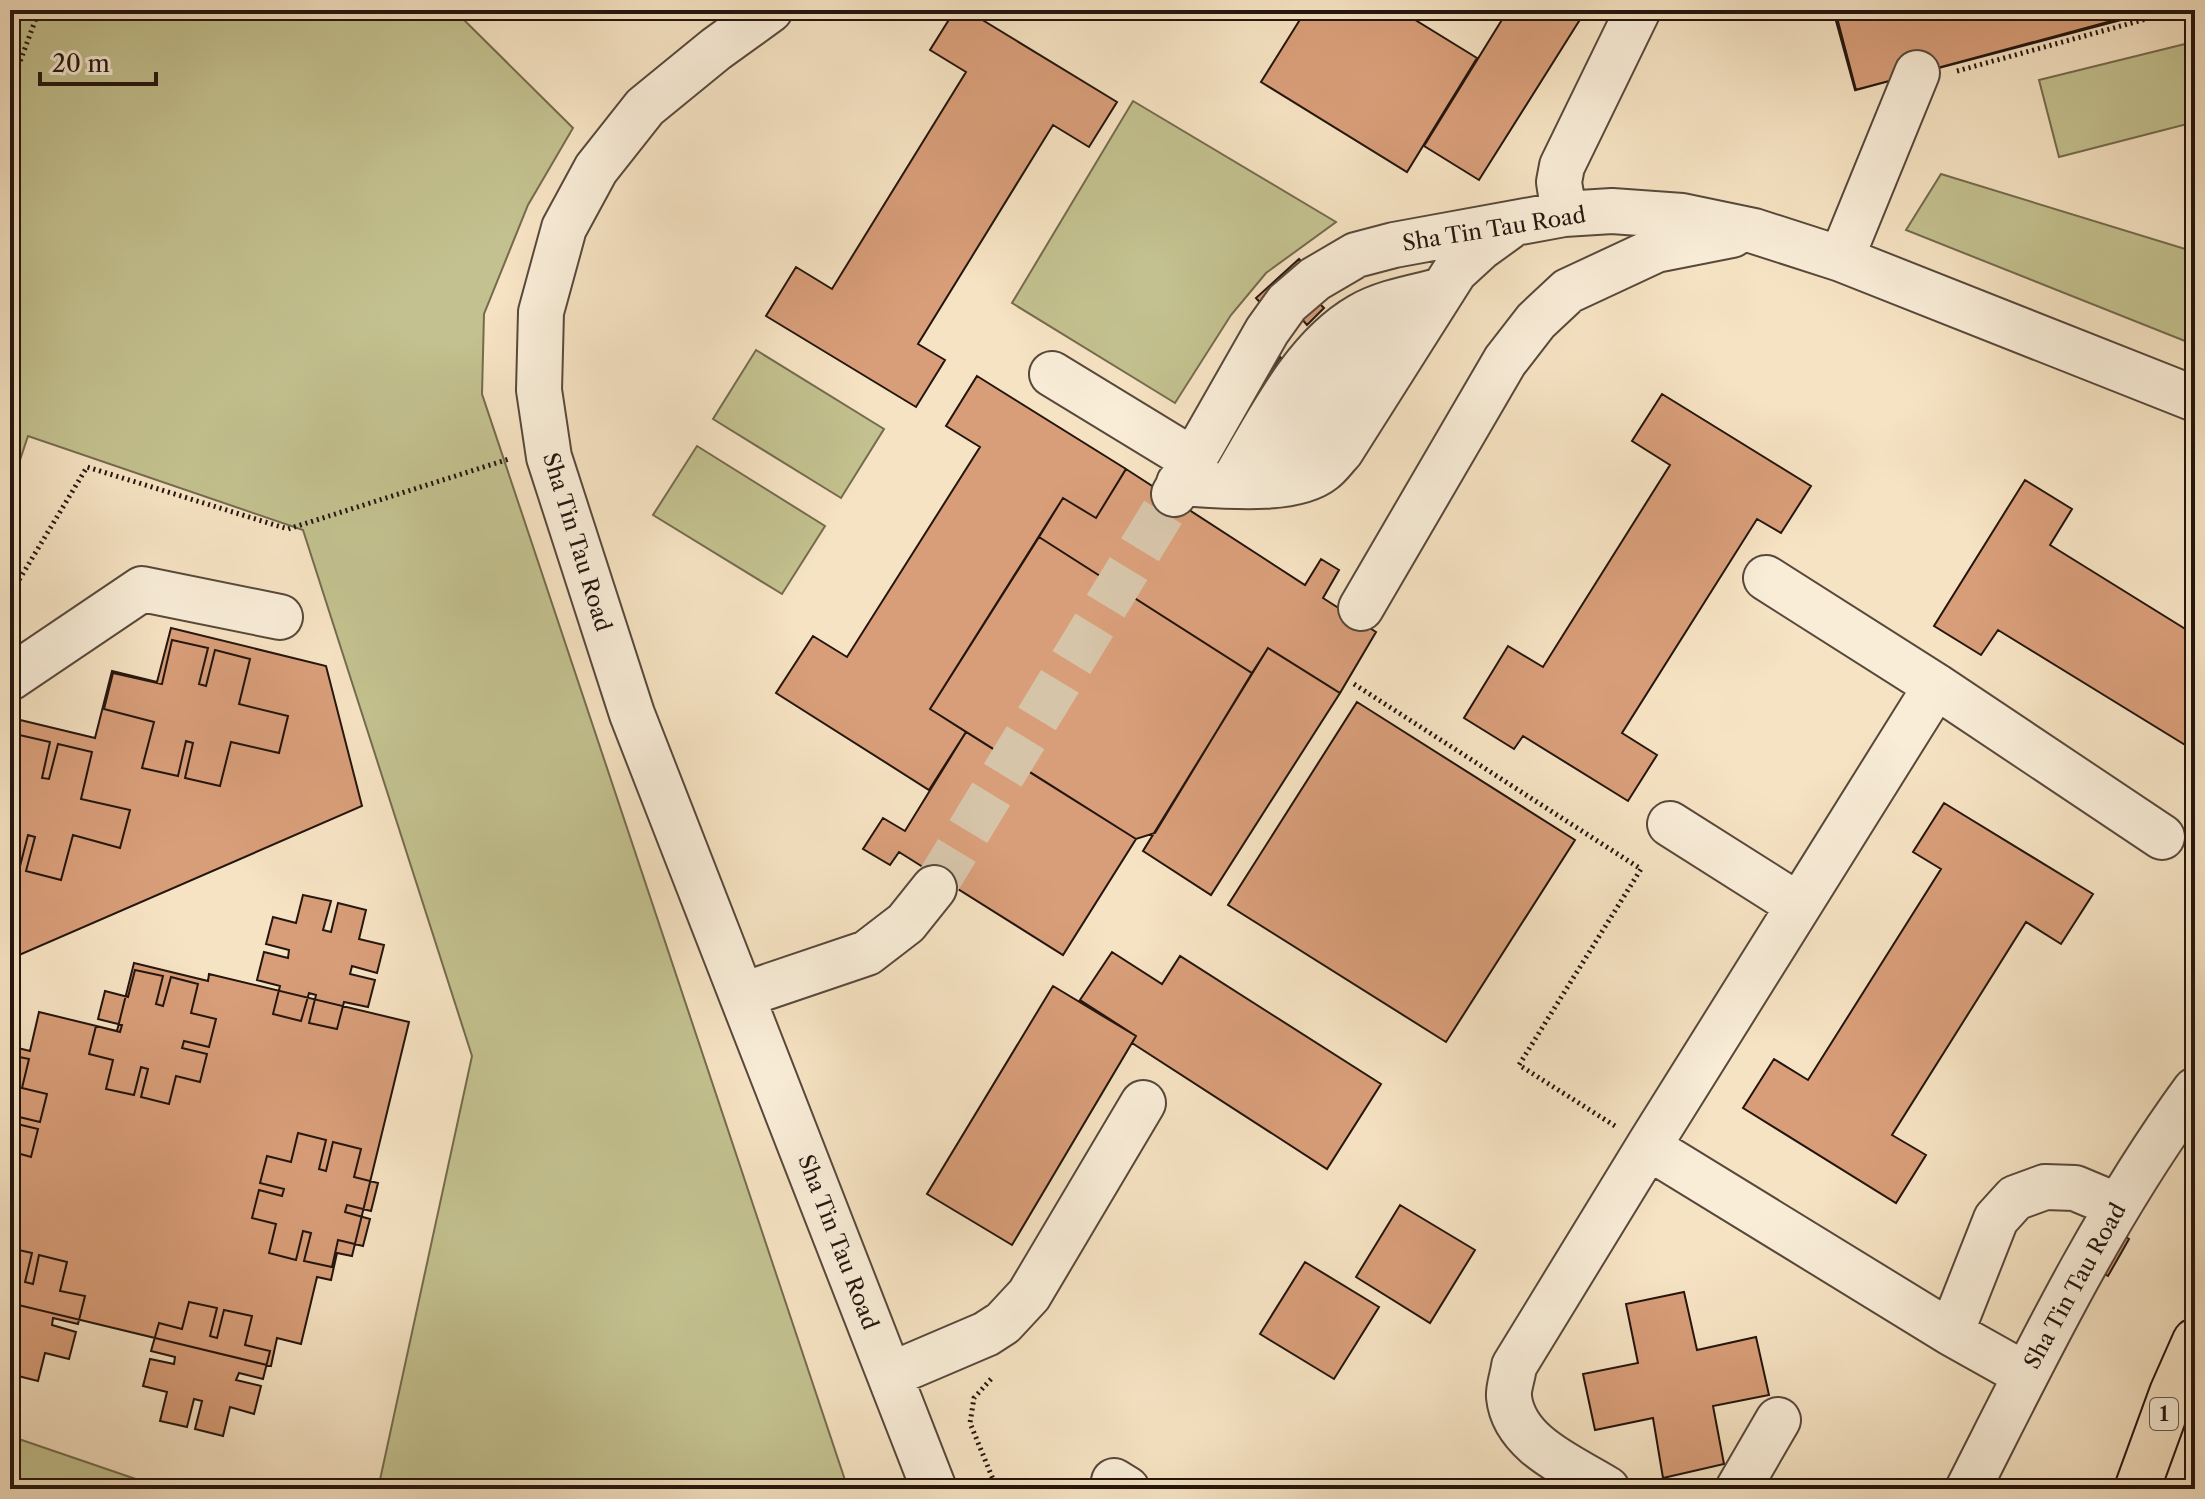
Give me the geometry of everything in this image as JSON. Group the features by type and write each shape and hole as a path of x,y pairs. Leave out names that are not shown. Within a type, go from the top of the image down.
{"highway":[{"name":"1","path":"2137,1489 2172,1393 2195,1341"}],"street":[{"name":"Sha Tin Tau Road","path":"770,10 645,107 596,169 564,228 541,312 539,390 549,457 632,714 934,1489"},
{"path":"1564,214 1559,182 1562,166 1638,10"},
{"path":"1841,259 1915,78"},
{"name":"Sha Tin Tau Road","path":"1182,479 1267,331 1287,303 1315,279 1356,255 1394,245 1564,214 1612,211 1682,216 1754,231 1841,259 2195,399"},
{"path":"1052,374 1182,479 1252,485 1299,481 1322,471 1341,451 1455,271 1514,223"},
{"path":"1361,608 1505,361 1536,321 1568,291 1656,250 1754,231"},
{"path":"1252,485 1337,383 1395,303 1443,290"},
{"path":"1766,578 1936,686 2162,837"},
{"path":"10,678 142,589 280,617"},
{"path":"1607,1489 1536,1445 1518,1425 1508,1397 1514,1366 1936,686"},
{"path":"1670,824 1798,905"},
{"path":"743,995 867,953 906,923 934,888"},
{"name":"Sha Tin Tau Road","path":"1968,1489 2118,1206 2195,1090"},
{"path":"890,1375 986,1334 1018,1308 1029,1295 1143,1103"},
{"path":"1648,1147 1951,1333 2026,1375"},
{"path":"1951,1333 1996,1219 2015,1198 2045,1187 2075,1188 2118,1206"},
{"path":"1738,1489 1778,1420"}],"path":[{"path":"10,89 39,10"},
{"path":"1915,78 2179,10"},
{"path":"10,595 87,467 288,529 515,457"},
{"path":"1354,684 1641,869 1519,1065 1648,1147"},
{"path":"995,1374 974,1398 970,1423 997,1489"}],"shaded area":[{"path":"10,10 454,10 573,128 528,205 484,314 482,394 848,1489 378,1489 472,1056 303,530 28,436 10,490"},
{"path":"2189,43 2195,68 2195,122 2059,157 2039,80"},
{"path":"1133,101 1336,222 1266,273 1231,315 1175,403 1012,303"},
{"path":"1941,174 2195,252 2195,345 1906,230"},
{"path":"756,350 884,429 841,498 713,419"},
{"path":"697,446 825,526 782,594 653,515"},
{"path":"10,1436 165,1489 10,1489"}],"building":[{"path":"955,10 966,10 1117,102 1089,147 1053,125 918,344 945,360 916,407 766,316 796,267 832,289 966,72 930,50"},
{"path":"1306,10 1399,10 1477,58 1407,172 1261,82"},
{"path":"1508,10 1586,10 1479,180 1424,146"},
{"path":"1833,10 2159,10 1855,90"},
{"path":"1835,10 2152,10 1856,90"},
{"path":"1299,259 1307,268 1264,307 1256,298"},
{"path":"1317,301 1324,308 1307,325 1301,318"},
{"path":"1280,357 1289,363 1243,438 1234,432"},
{"path":"977,376 1126,469 1096,518 1063,498 930,709 966,732 929,790 776,693 813,636 847,657 980,447 946,426"},
{"path":"1662,394 1811,486 1781,533 1757,519 1622,733 1657,755 1628,801 1523,736 1514,749 1464,718 1508,646 1543,667 1670,465 1632,441"},
{"path":"1126,469 1305,585 1321,559 1339,570 1323,598 1376,632 1340,693 1268,648 1252,673 1039,537 1063,498 1096,518"},
{"path":"2025,480 2072,509 2050,545 2195,635 2195,751 1998,630 1981,655 1934,626"},
{"path":"1039,537 1252,673 1155,833 1136,839 930,709"},
{"path":"171,628 326,666 362,806 10,959 10,743 16,719 95,738 112,671 157,682"},
{"path":"172,640 208,648 199,684 206,686 215,650 250,659 239,704 288,716 279,753 231,742 220,786 185,778 193,743 186,741 178,776 142,768 154,722 104,709 113,673 162,684"},
{"path":"1268,648 1340,693 1211,895 1143,851"},
{"path":"1357,702 1575,840 1446,1042 1228,905"},
{"path":"966,732 1136,839 1063,955 899,852 890,865 863,849 883,818 905,831"},
{"path":"15,734 50,742 42,778 49,779 58,744 92,752 81,799 130,810 120,848 73,835 61,880 26,871 35,837 28,835 19,870 10,868 10,754"},
{"path":"1944,803 2093,894 2061,944 2026,922 1892,1135 1926,1155 1896,1203 1743,1108 1774,1059 1808,1080 1941,869 1913,852"},
{"path":"303,895 331,901 323,930 331,932 338,903 366,910 359,939 384,945 377,973 352,966 350,974 375,980 368,1007 344,1002 337,1029 309,1023 316,995 309,993 301,1021 273,1014 280,986 257,980 264,952 288,958 289,950 266,944 273,917 296,923"},
{"path":"1112,952 1162,984 1180,956 1381,1084 1327,1169 1132,1043 1136,1036 1080,1000"},
{"path":"134,963 208,981 209,974 409,1022 352,1256 337,1253 331,1280 317,1277 301,1344 277,1338 271,1366 10,1303 10,1046 30,1051 39,1012 117,1031"},
{"path":"135,970 163,976 156,1004 163,1006 171,977 198,984 191,1013 216,1019 209,1047 184,1041 182,1048 207,1054 200,1082 176,1076 169,1104 141,1097 148,1069 141,1067 134,1095 106,1089 113,1060 89,1054 96,1026 120,1032 122,1025 98,1019 105,991 128,997"},
{"path":"1053,986 1136,1036 1012,1245 927,1194"},
{"path":"10,1055 29,1059 22,1088 47,1094 40,1122 15,1116 13,1123 38,1129 31,1157 10,1151"},
{"path":"298,1133 326,1140 319,1169 326,1171 333,1142 361,1149 354,1177 378,1183 371,1211 347,1205 345,1212 370,1219 363,1246 338,1240 332,1267 304,1261 311,1233 303,1231 296,1260 269,1253 276,1224 252,1218 259,1190 282,1196 284,1189 260,1183 267,1156 291,1162"},
{"path":"1400,1205 1475,1250 1430,1323 1356,1277"},
{"path":"2120,1233 2129,1239 2108,1276 2099,1271"},
{"path":"10,1248 32,1253 25,1282 33,1284 39,1255 67,1262 60,1291 85,1296 78,1324 53,1318 52,1325 76,1332 69,1359 45,1353 38,1381 10,1374 17,1346 10,1345"},
{"path":"1305,1262 1379,1307 1334,1379 1260,1334"},
{"path":"1684,1292 1697,1350 1756,1337 1769,1395 1713,1406 1724,1464 1663,1478 1653,1418 1595,1430 1583,1374 1638,1363 1626,1304"},
{"path":"189,1302 217,1308 210,1336 217,1338 224,1310 252,1316 245,1345 270,1351 263,1379 239,1373 236,1380 261,1386 254,1414 230,1407 223,1436 195,1429 202,1401 194,1399 187,1427 160,1421 167,1392 143,1386 150,1359 174,1364 175,1357 151,1351 159,1323 182,1329"}],"tunnel":[{"path":"934,888 1174,494"}]}
